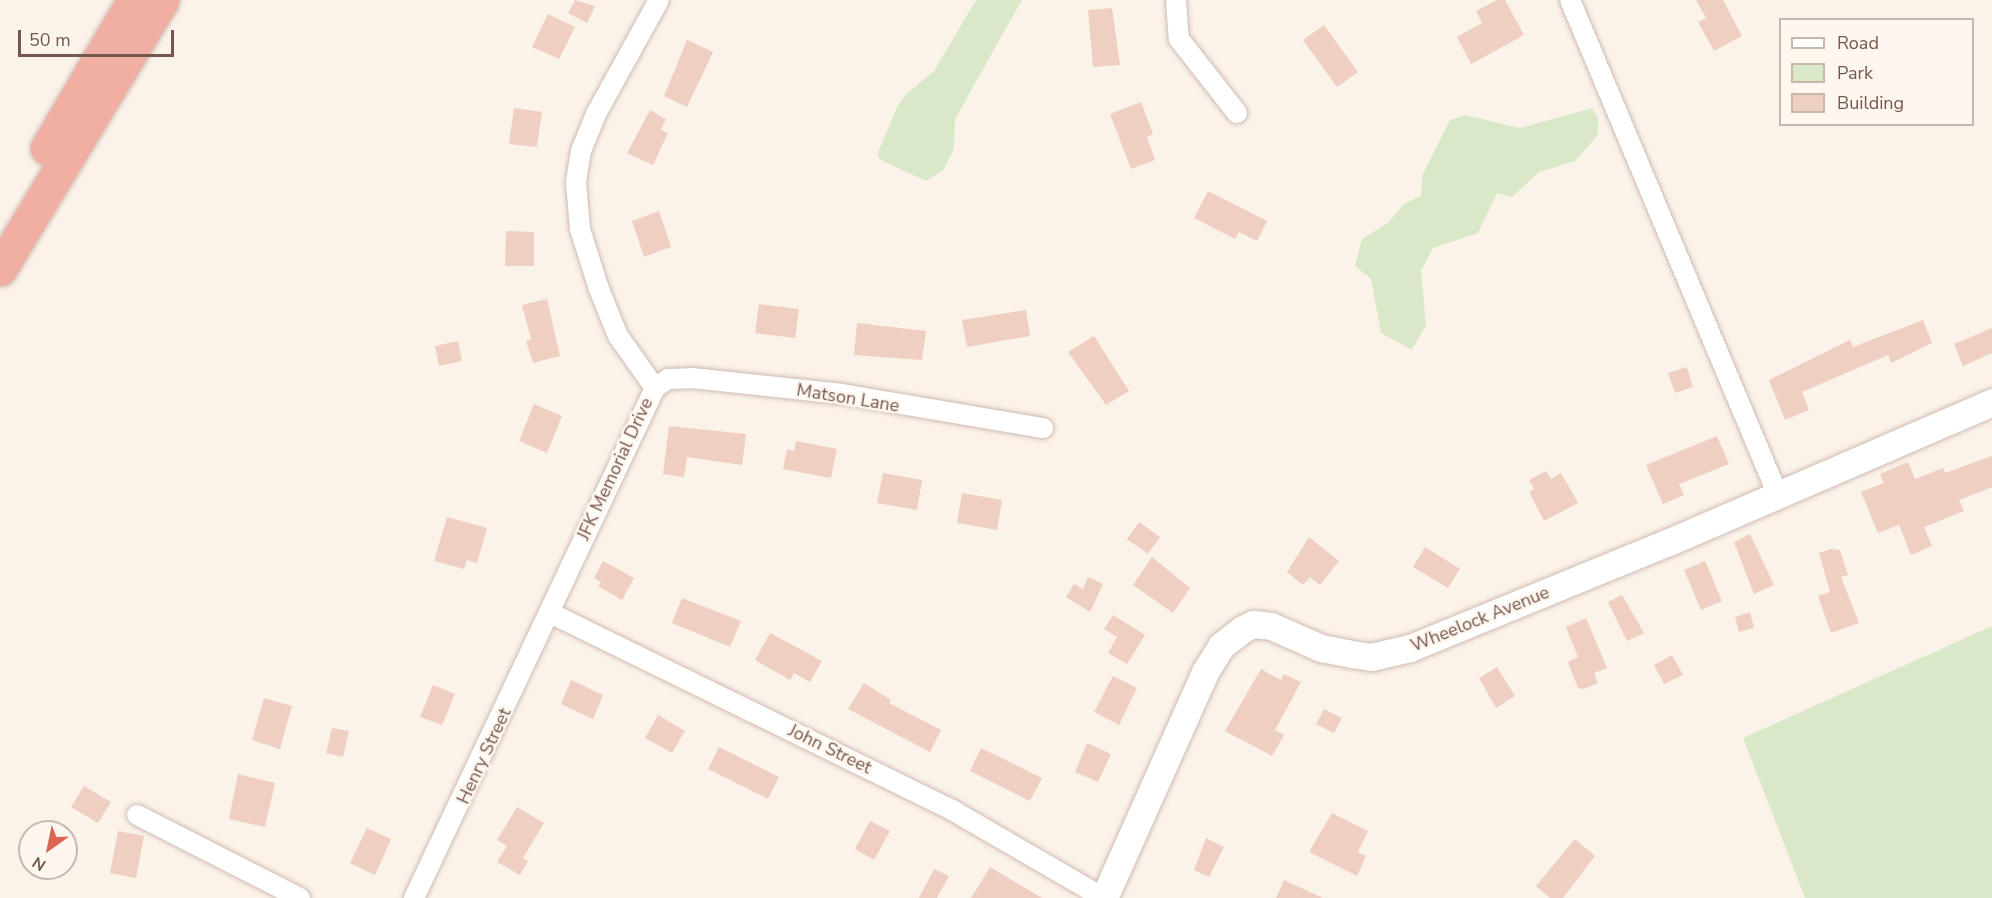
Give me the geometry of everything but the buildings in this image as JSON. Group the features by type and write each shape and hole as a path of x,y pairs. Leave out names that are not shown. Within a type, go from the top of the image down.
{"highway":[{"path":"0,228 134,0"},
{"path":"0,269 162,0"}],"street":[{"name":"JFK Memorial Drive","path":"550,613 655,388 618,336 599,289 580,229 576,182 581,151 596,114 659,0"},
{"path":"1176,0 1179,39 1237,113"},
{"path":"1570,0 1777,493"},
{"name":"Matson Lane","path":"655,388 668,379 692,378 842,394 1043,428"},
{"name":"Wheelock Avenue","path":"1104,898 1200,681 1231,636 1261,624 1334,651 1371,657 1390,654 1630,558 1992,402"},
{"name":"Henry Street","path":"414,898 550,613"},
{"name":"John Street","path":"550,613 952,810 1104,898"},
{"path":"137,815 300,898"}],"green space":[{"path":"976,0 1022,0 955,119 954,149 943,170 926,181 883,161 878,157 879,150 897,107 905,95 934,71"},
{"path":"1592,108 1599,120 1597,136 1575,161 1539,172 1512,197 1497,193 1478,233 1433,248 1421,271 1426,325 1412,350 1381,333 1371,279 1355,266 1362,239 1388,223 1404,204 1421,196 1422,176 1450,120 1465,115 1520,128"},
{"path":"1992,626 1992,898 1805,898 1743,738"}]}
